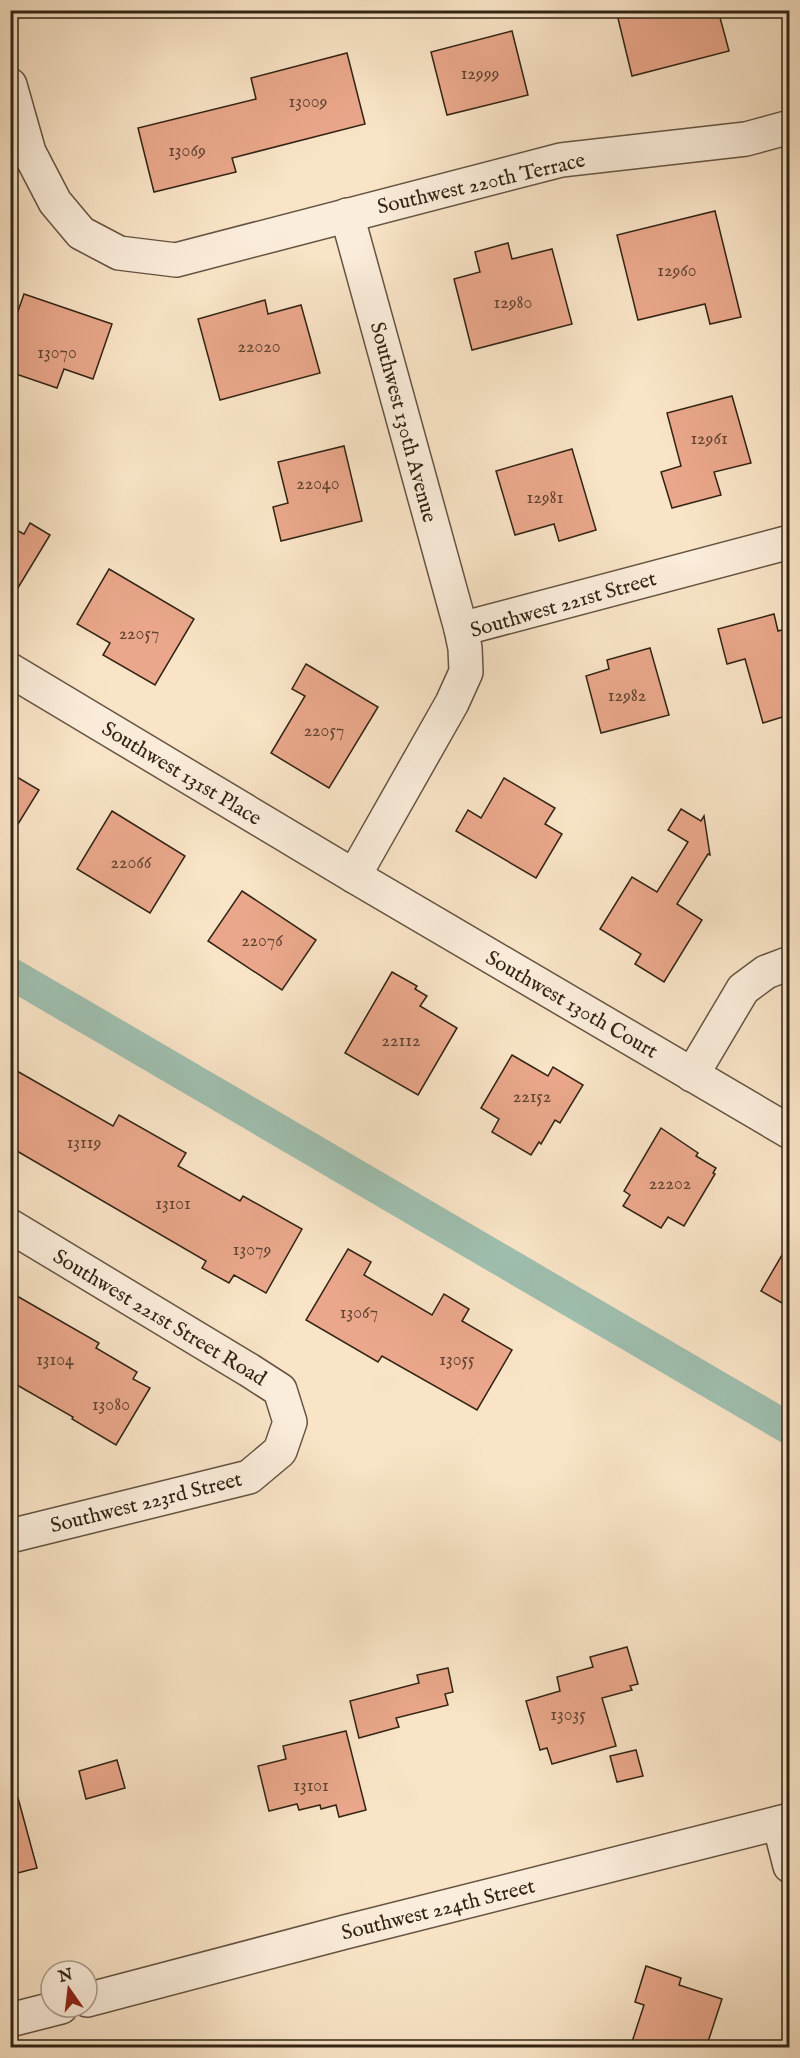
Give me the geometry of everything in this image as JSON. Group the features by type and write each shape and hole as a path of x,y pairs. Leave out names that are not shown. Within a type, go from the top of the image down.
{"street":[{"name":"Southwest 220th Terrace","path":"10,86 29,152 55,202 81,233 119,253 176,260 561,160 746,139 789,127"},
{"name":"Southwest 130th Avenue","path":"347,215 461,629"},
{"name":"Southwest 221st Street","path":"354,876 452,703 466,672 461,629 789,543"},
{"name":"Southwest 131st Place","path":"10,670 354,876"},
{"name":"Southwest 130th Court","path":"354,876 789,1132"},
{"path":"692,1075 743,989 766,972 789,963"},
{"name":"Southwest 221st Street Road","path":"10,1226 280,1390 290,1422"},
{"name":"Southwest 223rd Street","path":"10,1536 249,1477 280,1451 290,1422"},
{"path":"784,1822 789,1866"},
{"name":"Southwest 224th Street","path":"99,1997 345,1932 784,1822"},
{"path":"10,2020 39,2013"}],"building":[{"path":"616,10 718,10 729,51 632,76"},
{"path":"512,31 528,95 447,115 431,52"},
{"path":"347,53 365,124 232,158 236,172 154,192 138,128 256,99 251,78"},
{"path":"715,211 741,317 710,324 705,304 638,320 617,235"},
{"path":"508,243 512,259 552,249 572,324 472,350 454,279 480,272 475,252"},
{"path":"24,294 112,324 93,379 64,369 57,388 10,372 10,334"},
{"path":"265,300 268,314 301,305 320,373 220,400 198,319"},
{"path":"732,396 751,463 714,472 721,495 672,508 661,472 681,466 667,413"},
{"path":"344,446 362,521 281,541 273,507 288,503 278,462"},
{"path":"572,449 596,530 559,541 554,524 515,535 496,471"},
{"path":"30,523 50,535 10,601 10,527 24,534"},
{"path":"109,569 194,619 155,685 103,655 110,643 77,624"},
{"path":"774,614 778,631 789,628 789,715 763,723 745,659 727,664 718,629"},
{"path":"650,648 669,715 601,733 586,676 609,669 607,660"},
{"path":"306,664 378,707 329,788 271,753 305,696 292,689"},
{"path":"10,773 39,790 10,837"},
{"path":"504,778 555,808 545,824 562,834 536,878 456,831 468,810 481,818"},
{"path":"681,809 701,821 704,816 710,855 708,854 677,904 702,920 664,982 635,964 641,954 600,929 632,877 657,892 688,842 668,830"},
{"path":"112,811 185,856 150,913 77,869"},
{"path":"242,891 316,940 282,990 208,941"},
{"path":"392,972 417,986 415,989 427,996 420,1006 457,1028 418,1095 345,1053"},
{"path":"512,1055 548,1076 553,1067 583,1085 560,1123 555,1120 541,1144 539,1142 531,1155 492,1132 499,1119 481,1108"},
{"path":"10,1067 113,1126 119,1115 186,1153 178,1166 240,1201 243,1196 302,1229 266,1293 234,1275 229,1283 202,1268 206,1261 10,1147"},
{"path":"661,1128 698,1153 696,1156 716,1168 713,1173 715,1174 684,1226 668,1217 661,1228 623,1206 630,1195 624,1191"},
{"path":"789,1243 789,1307 761,1291"},
{"path":"348,1249 371,1262 364,1275 432,1315 444,1294 469,1309 462,1321 512,1350 477,1410 382,1356 378,1362 306,1320"},
{"path":"10,1292 99,1343 96,1348 137,1372 133,1379 150,1388 116,1445 10,1381"},
{"path":"627,1647 638,1684 630,1686 632,1690 602,1698 616,1746 552,1764 547,1748 540,1750 526,1701 560,1691 557,1677 593,1667 590,1657"},
{"path":"448,1668 453,1692 445,1694 448,1705 396,1718 399,1727 359,1738 350,1701 419,1683 417,1675"},
{"path":"346,1731 366,1810 339,1817 336,1805 321,1809 320,1805 299,1810 297,1804 269,1811 258,1766 286,1759 283,1746"},
{"path":"636,1750 643,1776 617,1782 610,1756"},
{"path":"117,1760 125,1788 86,1799 79,1771"},
{"path":"18,1798 37,1868 10,1875 10,1799"},
{"path":"646,1966 681,1978 679,1985 722,1999 706,2048 630,2048 644,2005 635,2002"}],"waterway":[{"path":"10,973 790,1429"}]}
